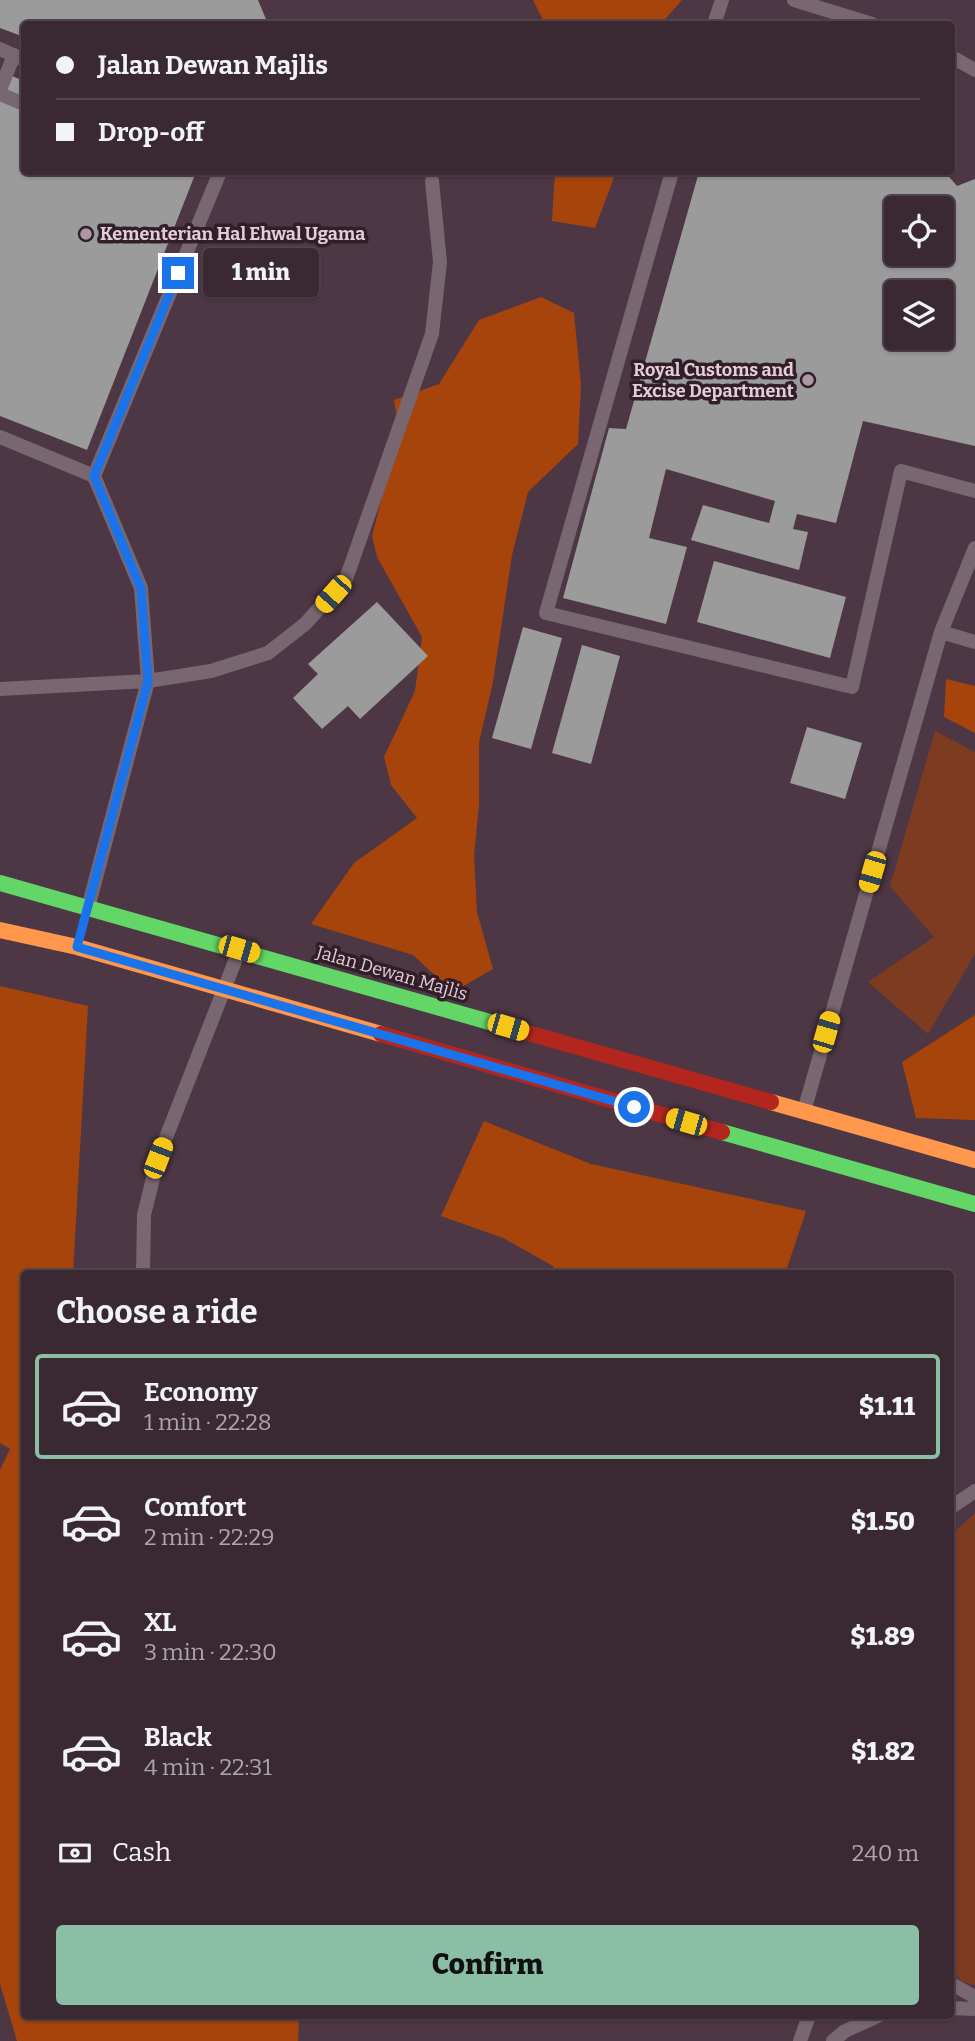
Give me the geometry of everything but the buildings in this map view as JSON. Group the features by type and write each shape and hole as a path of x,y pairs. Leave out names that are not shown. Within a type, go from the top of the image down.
{"street":[{"name":"Jalan Dewan Majlis","path":"0,883 83,926 224,988 975,1204"},
{"name":"Jalan Dewan Majlis","path":"0,930 83,926 239,949 975,1160"}],"lane":[{"path":"716,21 722,0"},
{"path":"794,0 862,21"},
{"path":"13,55 0,92 21,102"},
{"path":"955,59 975,70"},
{"path":"94,476 219,175"},
{"path":"671,175 546,613 852,687 901,471 975,491"},
{"path":"0,689 148,681 211,671 268,653 306,624 346,579 432,334 440,262 432,181"},
{"path":"0,437 94,476 141,589 148,681 83,926"},
{"path":"803,1112 941,632 975,548"},
{"path":"941,632 975,642"},
{"path":"143,1270 144,1215 158,1158 239,949"},
{"path":"954,1505 975,1492"},
{"path":"954,1985 975,1997"},
{"path":"954,2008 975,2009"},
{"path":"800,2041 808,2019"},
{"path":"833,2041 845,2031 871,2019"}],"shaded area":[{"path":"533,0 682,0 664,21 544,21"},
{"path":"555,175 615,175 595,228 552,221"},
{"path":"541,297 574,313 581,384 578,444 528,492 512,555 493,682 479,743 479,804 474,856 477,912 493,969 453,992 413,955 311,924 354,863 417,818 391,785 384,757 415,691 422,637 377,557 372,536 399,430 394,400 439,384 479,320"},
{"path":"946,679 975,686 975,733 944,717"},
{"path":"935,731 975,752 975,954 928,1034 868,982 934,937 890,886"},
{"path":"0,986 88,1006 73,1270 21,1270 21,2019 299,2019 298,2041 17,2041 0,1984 0,1470 10,1449 0,1443"},
{"path":"975,1015 975,1120 916,1118 902,1062"},
{"path":"484,1121 591,1164 806,1211 786,1270 553,1270 553,1266 503,1238 441,1216"},
{"path":"975,1513 975,1986 962,1981 954,1973 954,1532"}],"traffic: fast":[{"path":"0,883 500,1025"},
{"path":"722,1132 975,1204"}],"traffic: slow":[{"path":"0,930 77,947 381,1034"},
{"path":"771,1102 975,1160"}],"traffic: jam":[{"path":"500,1025 771,1102"},
{"path":"381,1034 722,1132"}],"place":[{"name":"Kementerian Hal Ehwal Ugama","path":"86,234"},
{"name":"Royal Customs and Excise Department","path":"808,380"}],"route":[{"path":"178,273 94,476 141,589 148,681 77,947 634,1107"}]}
